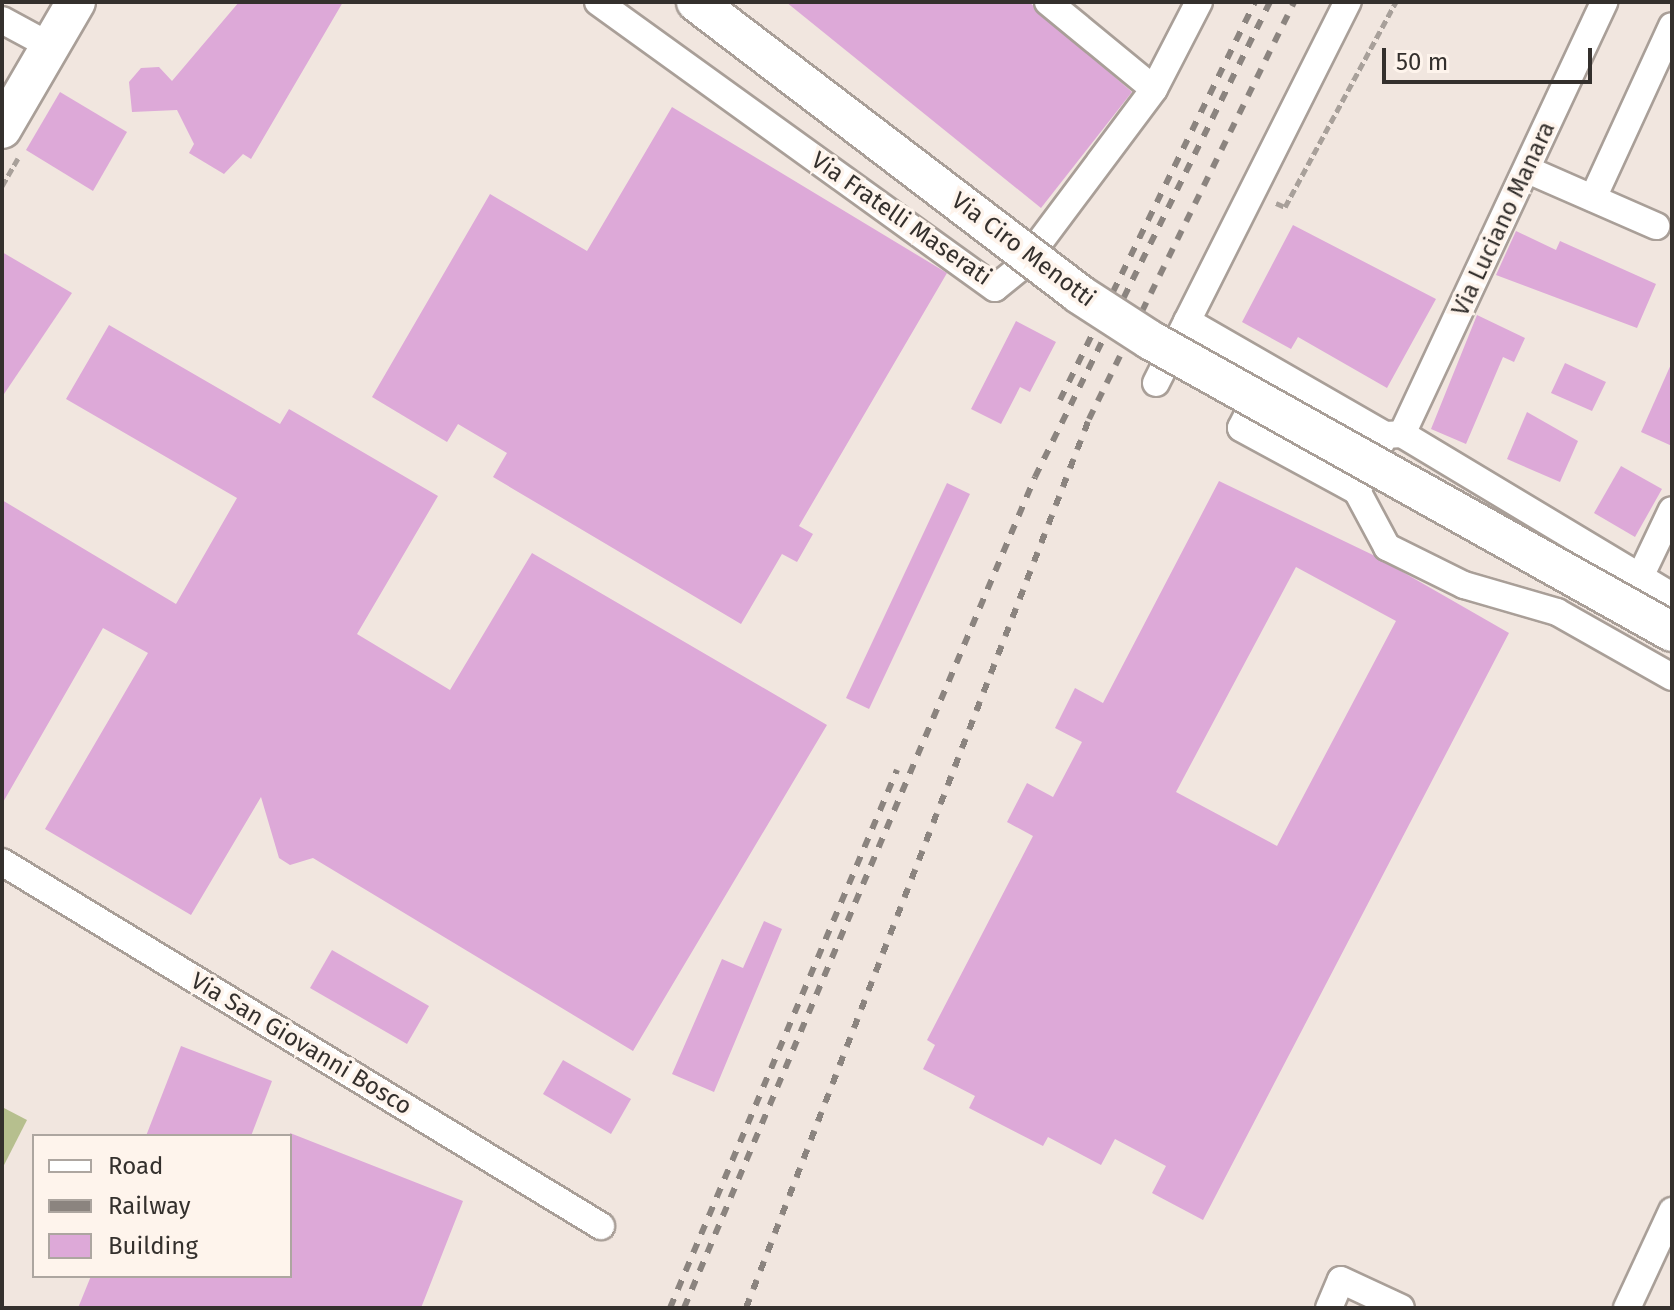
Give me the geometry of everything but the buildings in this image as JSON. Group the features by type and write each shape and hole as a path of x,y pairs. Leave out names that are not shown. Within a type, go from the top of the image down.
{"main road":[{"path":"2,129 76,2"},
{"name":"Via Ciro Menotti","path":"696,2 1138,332 1672,632"}],"street":[{"name":"Via Fratelli Maserati","path":"598,2 995,288 1021,267 1154,89 1199,2"},
{"path":"1048,2 1154,89"},
{"path":"1156,383 1348,2"},
{"name":"Via Luciano Manara","path":"1394,434 1528,170 1604,2"},
{"path":"2,20 50,46"},
{"path":"1593,198 1672,26"},
{"path":"1528,170 1656,226"},
{"path":"1187,321 1394,434 1672,596"},
{"path":"1270,369 1241,428 1357,491 1387,547 1464,585 1557,612 1672,677"},
{"path":"1357,491 1394,434"},
{"path":"1640,577 1672,510"},
{"name":"Via San Giovanni Bosco","path":"2,862 601,1226"},
{"path":"1627,1308 1672,1211"},
{"path":"1329,1308 1341,1280 1401,1308"}],"path":[{"path":"1251,191 1285,207 1396,2"}],"green space":[{"path":"2,1107 27,1120 2,1169"}],"railway":[{"path":"1060,400 1255,2"},
{"path":"684,1308 1035,477 1270,2"},
{"path":"746,1308 1089,419 1294,2"},
{"path":"670,1308 897,770"}]}
